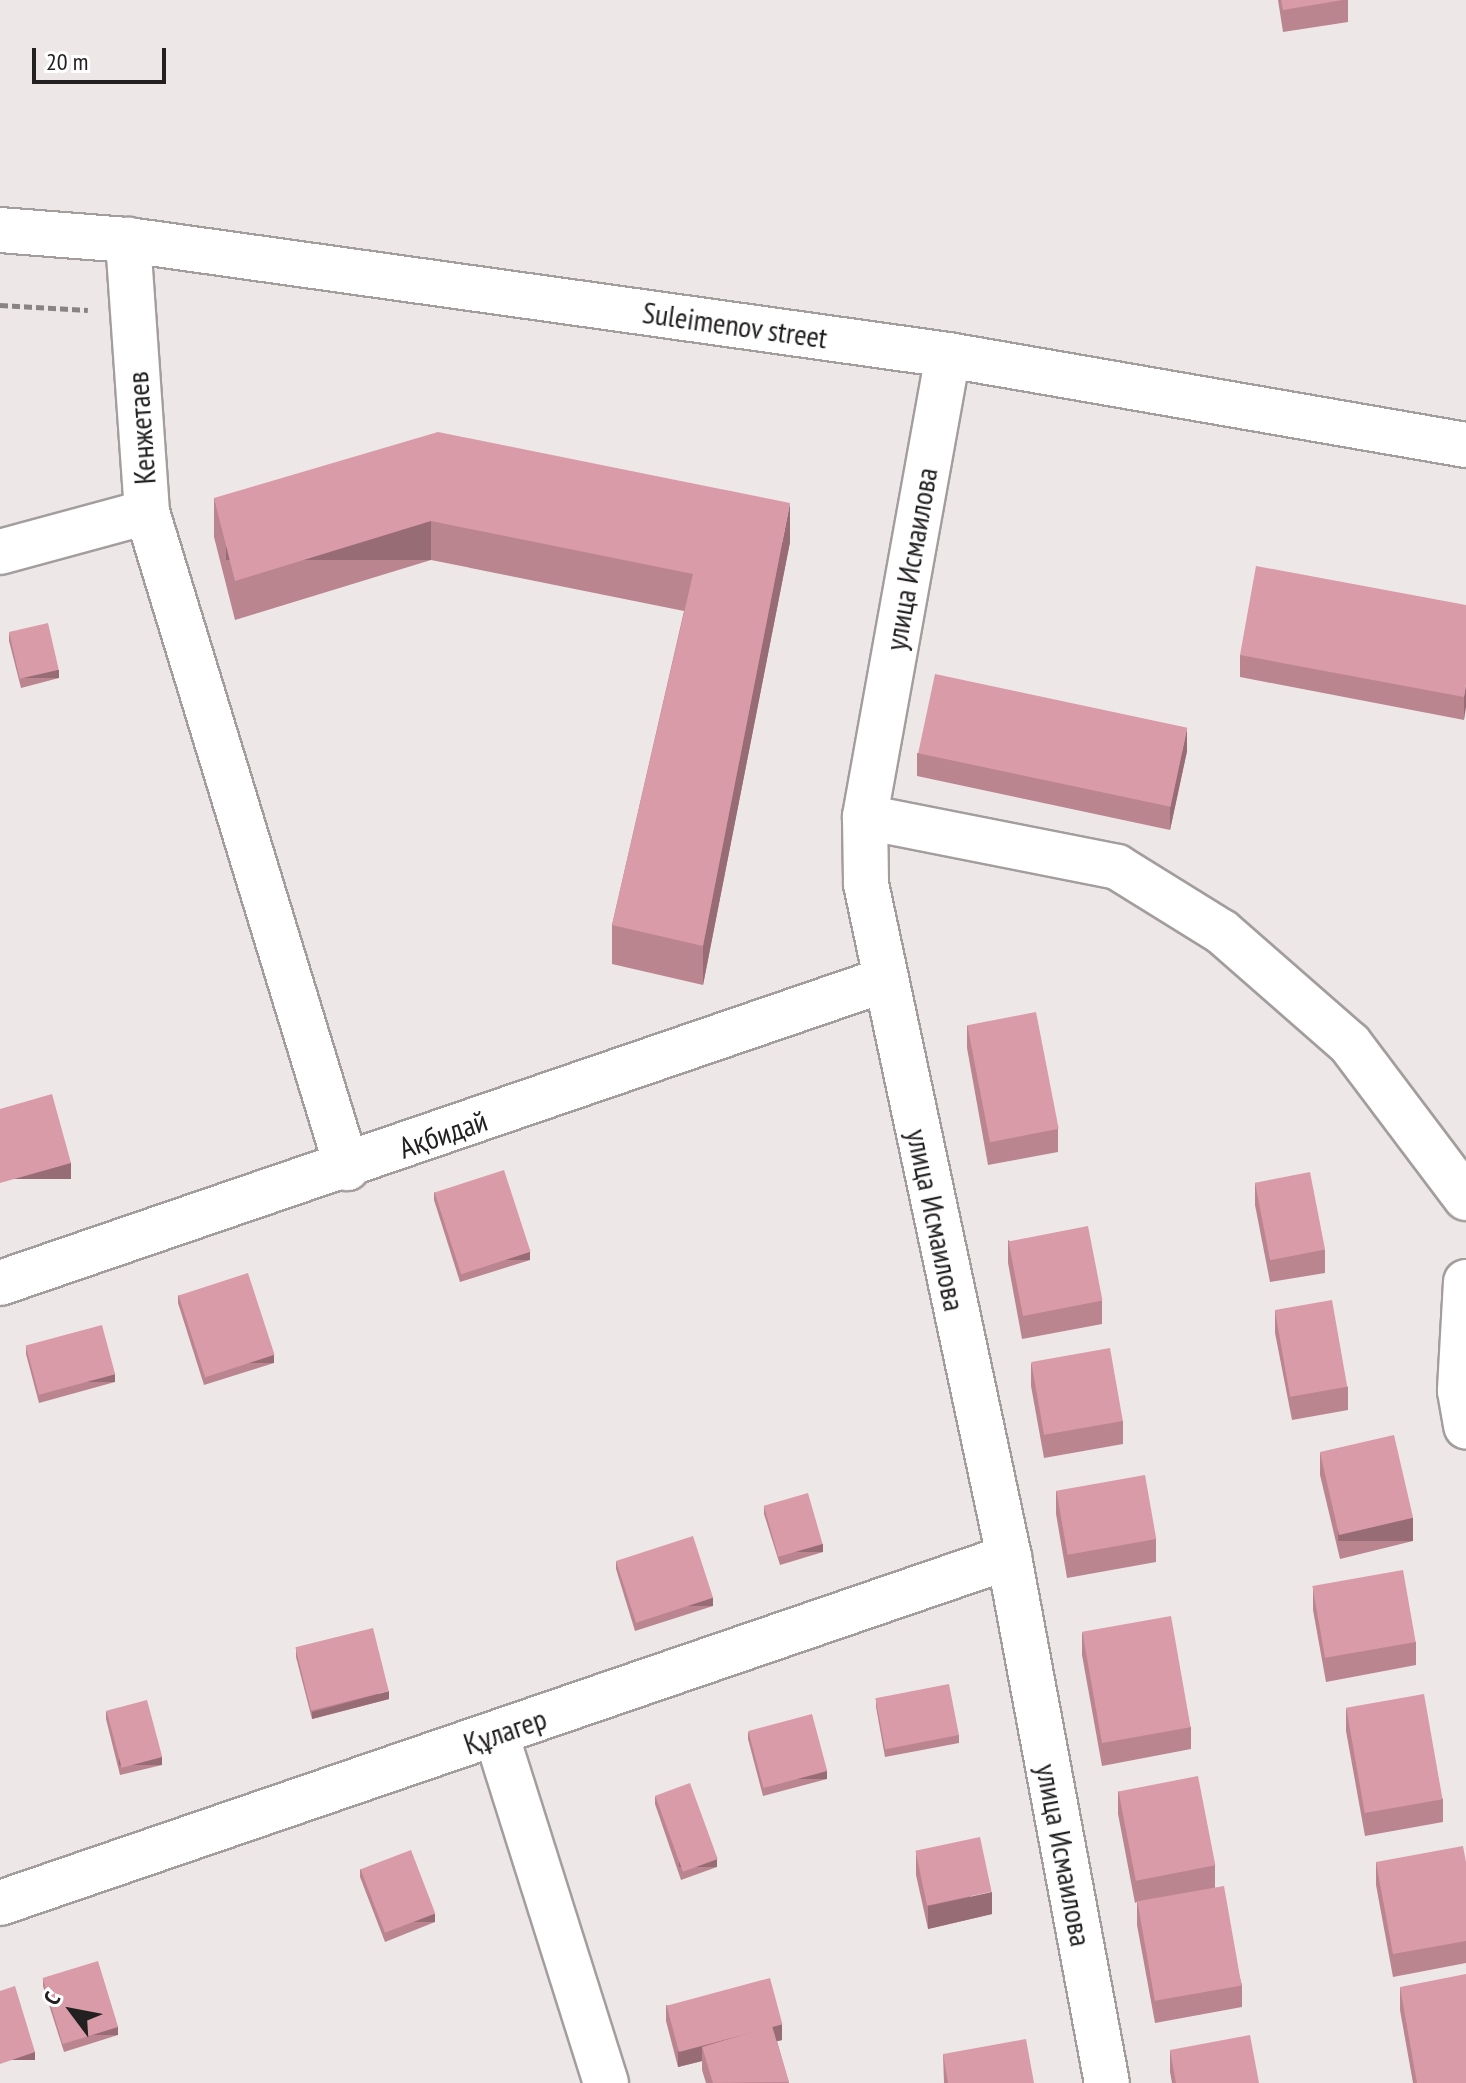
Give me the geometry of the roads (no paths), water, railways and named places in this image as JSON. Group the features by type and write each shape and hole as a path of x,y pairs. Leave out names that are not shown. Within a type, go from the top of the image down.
{"street":[{"name":"Suleimenov street","path":"0,230 128,240 948,355 1466,445"},
{"name":"Кенжетаев","path":"0,552 147,512 128,240"},
{"name":"улица Исмаилова","path":"948,355 865,817 866,884 1009,1557 1107,2083"},
{"path":"147,512 347,1168"},
{"path":"865,817 1117,867 1222,932 1350,1044 1466,1198"},
{"name":"Ақбидай","path":"0,1283 347,1168 884,980"},
{"path":"1466,1282 1460,1391 1466,1426"},
{"name":"Құлагер","path":"0,1903 1009,1557"},
{"path":"496,1734 606,2083"}]}
